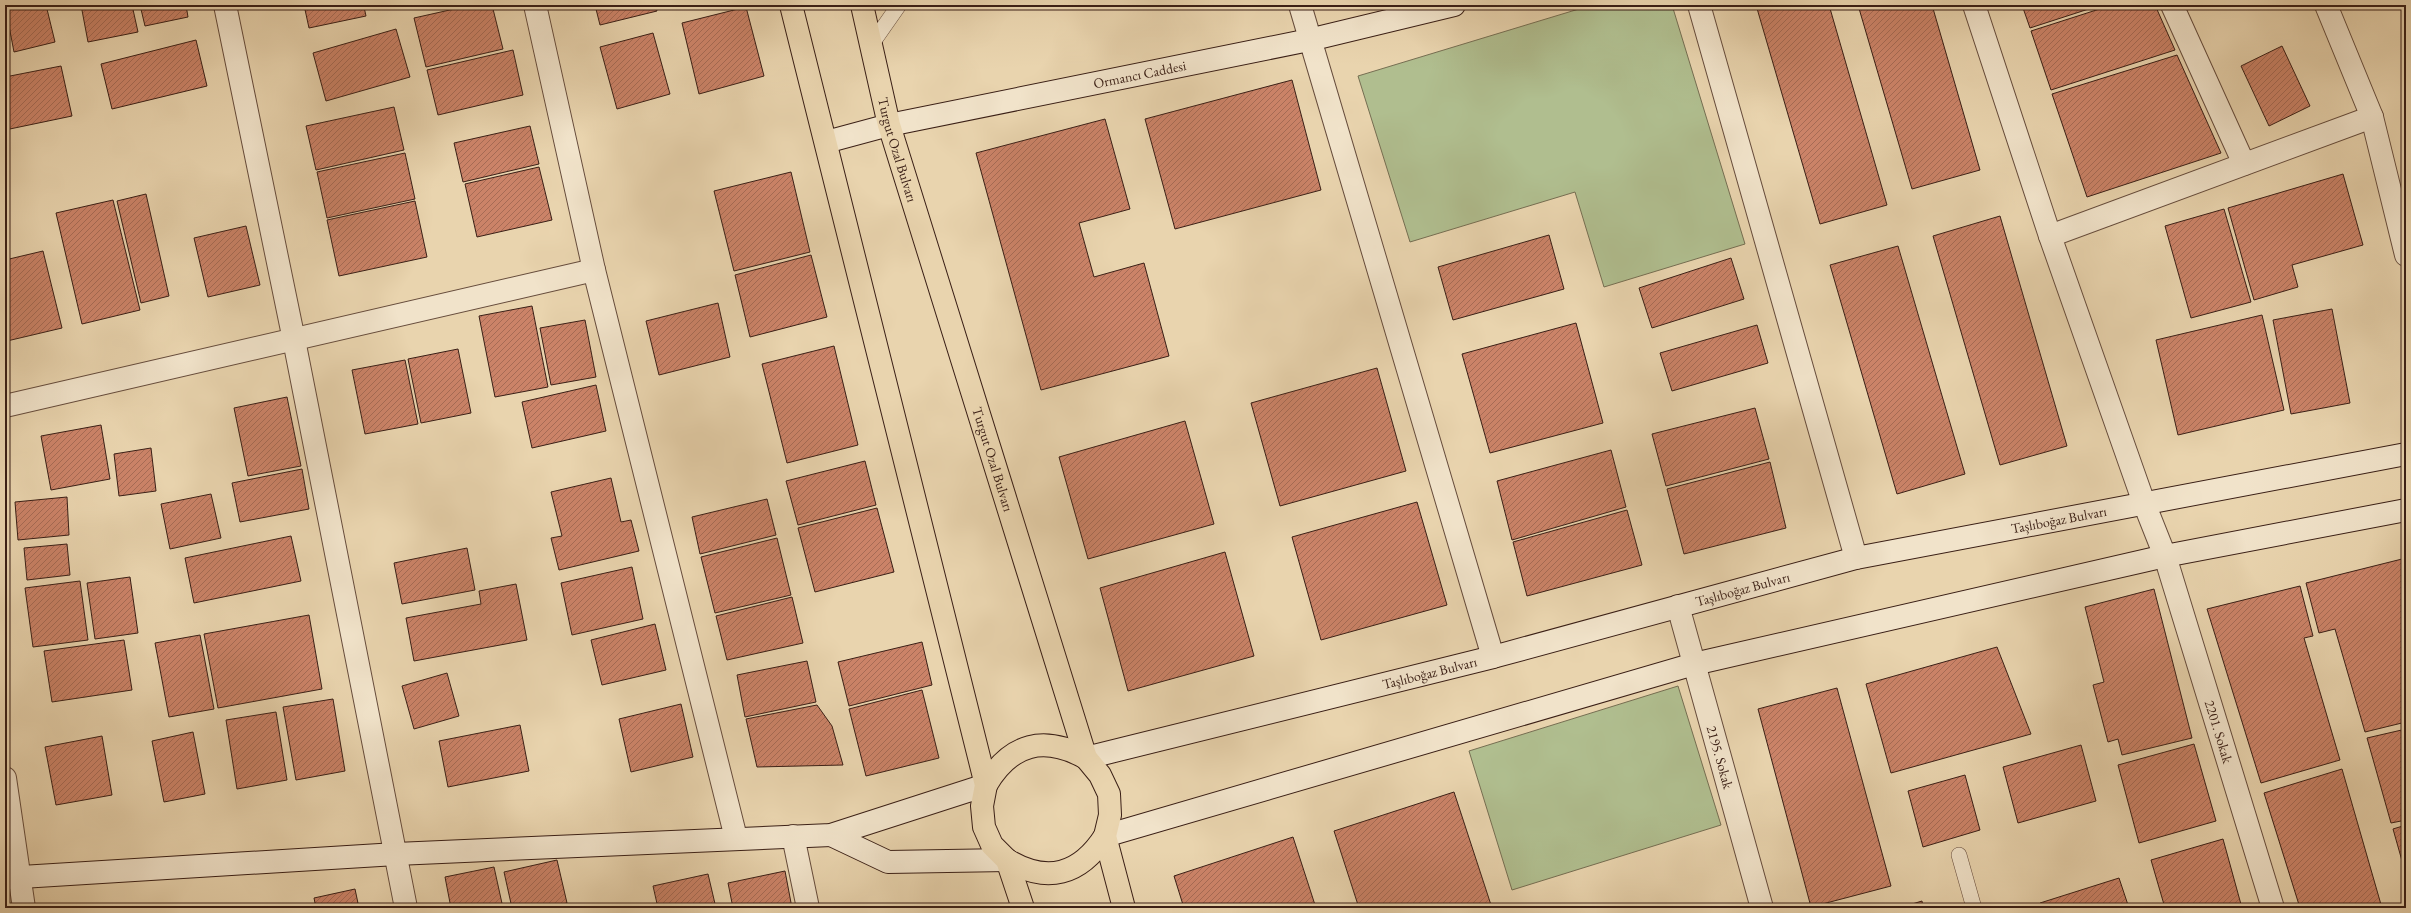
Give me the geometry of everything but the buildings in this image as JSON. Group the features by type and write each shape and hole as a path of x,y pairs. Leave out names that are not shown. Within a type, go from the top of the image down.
{"main road":[{"path":"791,5 986,785"},
{"name":"Turgut Ozal Bulvarı","path":"862,5 889,125 1086,758 1100,775 1109,794 1110,815 1105,836 1124,908"},
{"path":"1086,758 1069,749 1049,745 1029,746 1011,755 996,768 986,785 982,806 984,827 992,845 1007,860 1024,870 1043,874 1062,872 1080,864 1095,852 1105,836"},
{"path":"1007,860 1023,908"}],"street":[{"path":"225,5 294,340 406,908"},
{"path":"535,5 594,270 736,838"},
{"path":"1300,5 1493,657"},
{"name":"Ormancı Caddesi","path":"826,142 889,125 1310,40 1454,5"},
{"path":"1699,5 1856,558"},
{"name":"2201. Sokak","path":"1974,5 2050,236 2144,503 2165,556 2272,908"},
{"path":"2172,5 2244,164"},
{"path":"2326,5 2372,117 2406,255"},
{"path":"2050,236 2372,117"},
{"path":"5,406 594,270"},
{"name":"Taşlıboğaz Bulvarı","path":"1086,758 1493,657 1856,558 2406,454"},
{"path":"1105,836 1694,664 2165,556 2406,510"},
{"name":"2195. Sokak","path":"1678,606 1762,908"},
{"path":"5,778 12,878 24,908"},
{"path":"12,878 396,854 831,835 986,785"},
{"path":"831,835 888,862 1007,860"},
{"path":"793,836 808,908"}],"lane":[{"path":"871,44 898,5"},
{"path":"1959,855 1974,908"}],"green space":[{"path":"1592,5 1672,5 1745,244 1604,287 1575,192 1410,242 1358,76"},
{"path":"1678,686 1721,825 1512,890 1469,751"}]}
